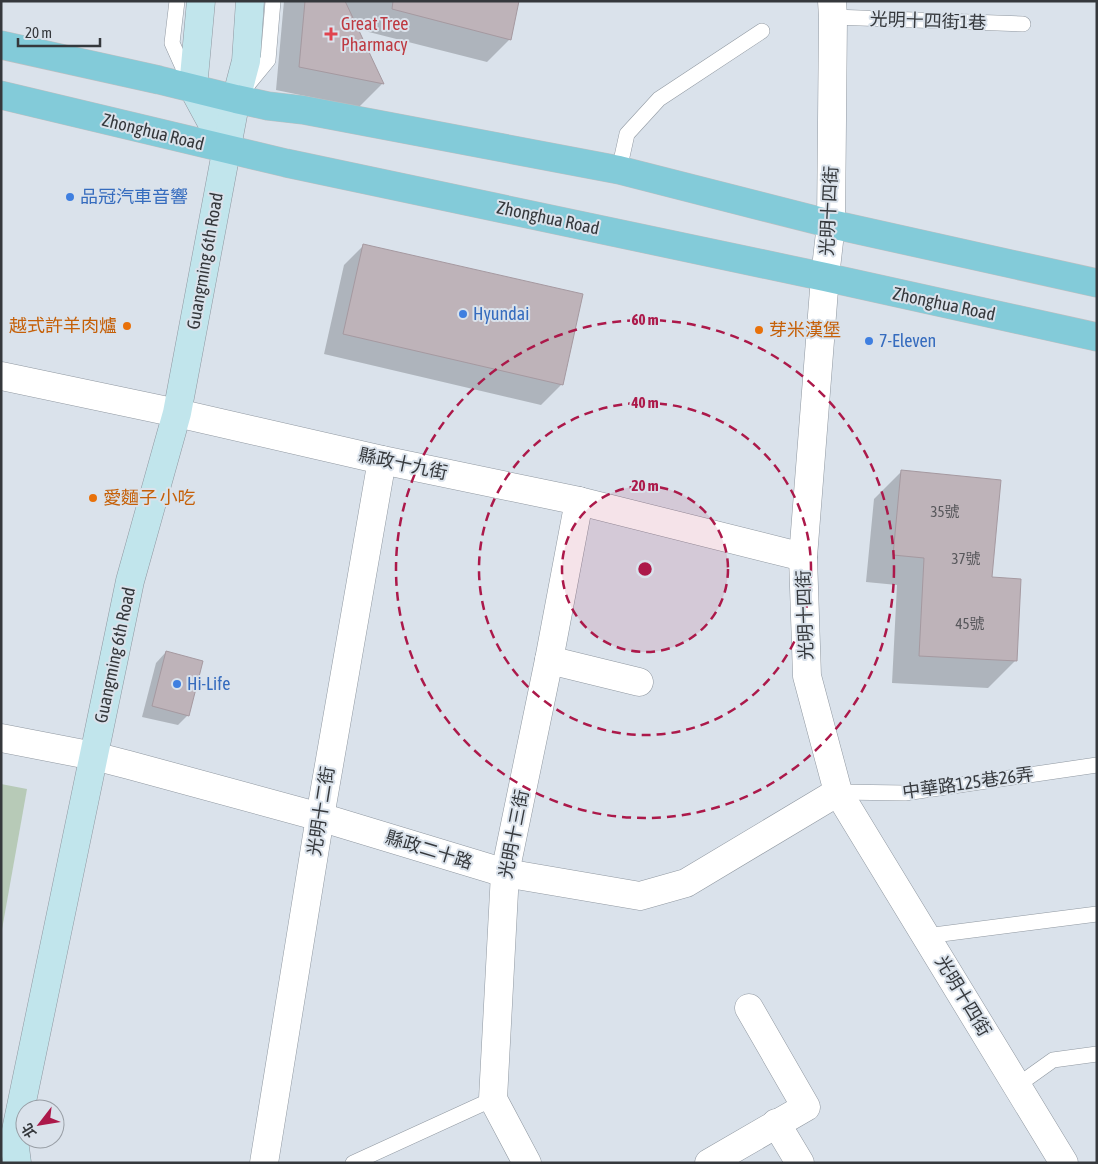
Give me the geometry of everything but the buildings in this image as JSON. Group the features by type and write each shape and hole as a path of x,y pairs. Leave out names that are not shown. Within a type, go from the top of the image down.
{"main road":[{"path":"1,45 268,106 303,110 619,170 831,224 1097,283"},
{"name":"Zhonghua Road","path":"1,95 226,149 1097,337"}],"street":[{"path":"201,1 192,88 226,149"},
{"name":"Guangming 6th Road","path":"17,1163 14,1140 130,581 177,413 226,149 246,61 250,1"},
{"name":"光明十四街","path":"832,9 831,224 825,277 803,557 807,676 838,792 1064,1163"},
{"name":"縣政十九街","path":"1,376 177,413 382,460 579,501 803,557"},
{"name":"光明十二街","path":"264,1163 320,817 382,460"},
{"name":"光明十三街","path":"493,1098 505,873 549,660 579,501"},
{"path":"549,660 640,682"},
{"name":"縣政二十路","path":"1,738 94,756 320,817 505,873 640,896 686,883 838,792"},
{"path":"709,1163 806,1107 749,1008"},
{"path":"493,1098 527,1163"},
{"path":"776,1123 800,1163"}],"lane":[{"path":"177,1 172,43 192,88"},
{"path":"236,99 268,60 273,1"},
{"name":"光明十四街1巷","path":"832,9 1023,24"},
{"path":"619,170 627,134 659,99 762,32"},
{"name":"中華路125巷26弄","path":"838,792 905,793 1097,764"},
{"path":"926,936 1097,914"},
{"path":"1018,1086 1053,1060 1097,1054"},
{"path":"353,1163 493,1098"}],"green space":[{"path":"1,784 27,789 1,935"}],"place":[{"name":"Great Tree Pharmacy","path":"331,34"},
{"name":"品冠汽車音響","path":"70,197"},
{"name":"Hyundai","path":"463,314"},
{"name":"越式許羊肉爐","path":"127,326"},
{"name":"芽米漢堡","path":"759,330"},
{"name":"7-Eleven","path":"869,341"},
{"name":"愛麵子 小吃","path":"93,498"},
{"name":"Hi-Life","path":"177,684"}]}
